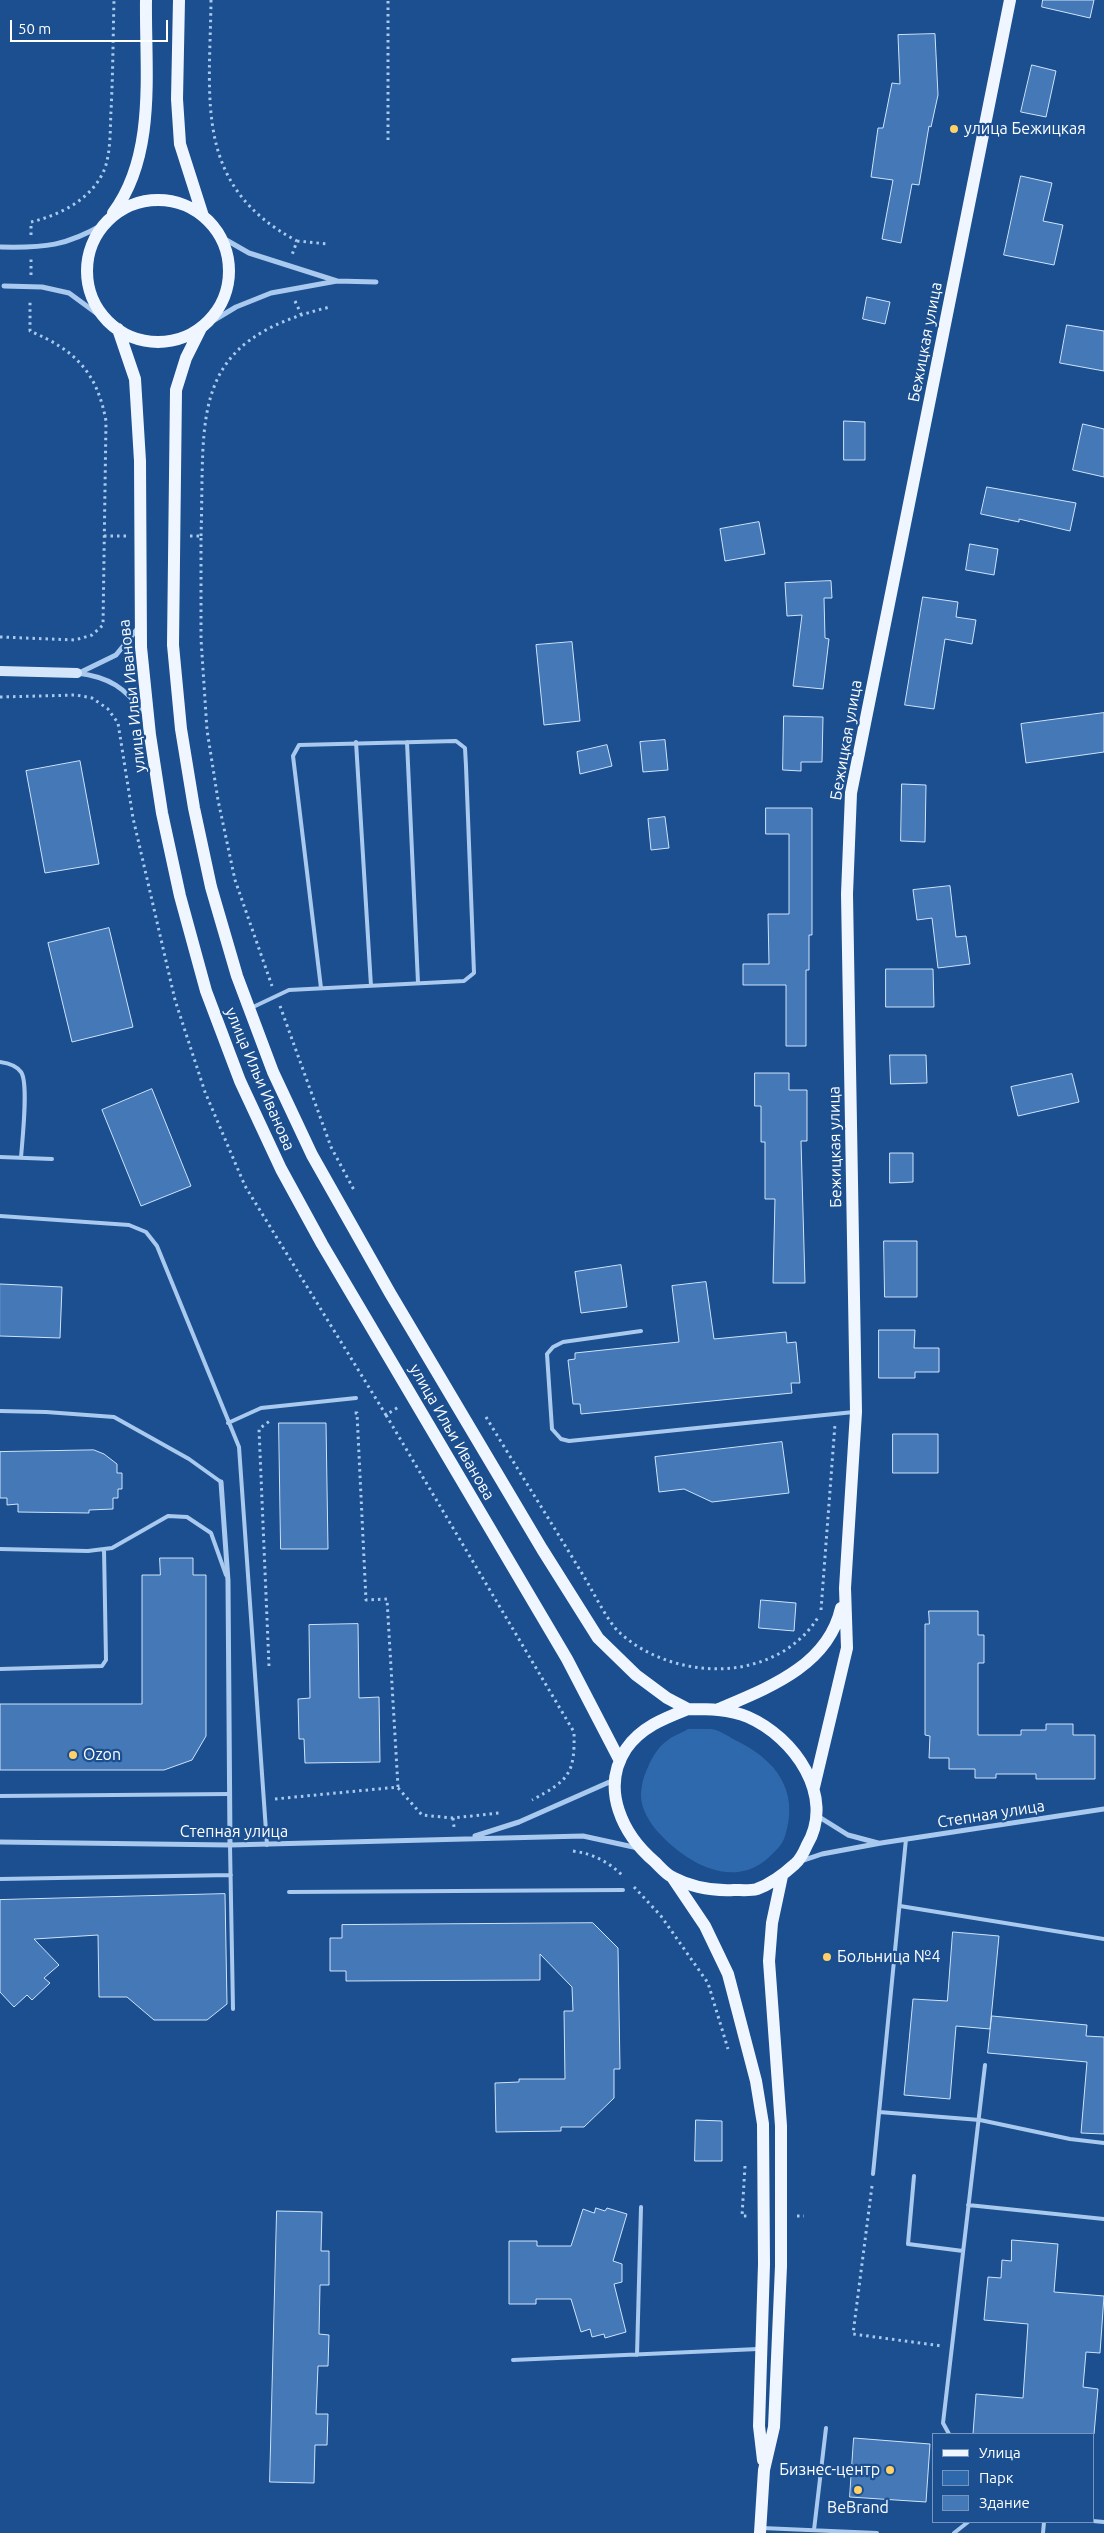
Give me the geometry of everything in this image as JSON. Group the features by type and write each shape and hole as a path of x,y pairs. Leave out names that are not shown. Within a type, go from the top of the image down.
{"main road":[{"path":"104,224 121,210 134,204 163,200 184,204 203,216 221,237 228,256 229,276 222,302 215,314 201,328 181,338 160,342 138,339 118,329 101,313 90,292 87,268 92,244 104,224 132,182 145,128 146,0"},
{"path":"179,0 177,99 180,144 203,216"},
{"name":"Бежицкая улица","path":"845,1588 856,1412 847,894 851,793 1010,0"},
{"name":"улица Ильи Иванова","path":"201,328 186,358 176,390 174,428 173,645 181,729 194,808 211,886 237,976 273,1072 312,1155 542,1549 598,1638 636,1675 666,1698 688,1709"},
{"name":"улица Ильи Иванова","path":"118,329 135,379 138,417 140,623 148,718 162,813 180,896 206,991 240,1080 281,1169 322,1244 567,1659 620,1761"},
{"path":"719,1709 794,1674 818,1654 838,1621 845,1588"},
{"path":"672,1877 700,1888 726,1890 757,1889 782,1876 798,1862 813,1836 816,1815 814,1787 846,1648 845,1588"},
{"path":"764,2470 759,2426 764,2216 763,2124 756,2081 728,1974 705,1926 672,1877 639,1849 621,1818 615,1797 614,1780 620,1761 627,1749 653,1724 688,1709 719,1709 747,1716 765,1726 786,1743 802,1763 814,1787"},
{"path":"760,2530 764,2470 774,2427 783,2216 781,2126 769,1961 772,1923 782,1876"}],"street":[{"path":"1,248 43,248 68,242 104,224"},
{"path":"221,237 249,253 337,281"},
{"path":"201,328 236,307 271,293 337,281 376,282"},
{"path":"4,286 42,287 69,293 118,329"},
{"path":"77,674 116,655 130,640 140,623"},
{"path":"0,671 99,676 116,684 135,701 148,718"},
{"path":"221,1482 228,1581 230,1845"},
{"path":"468,1838 519,1822 614,1780"},
{"name":"Степная улица","path":"881,1843 1104,1809"},
{"path":"816,1815 848,1835 881,1843"},
{"name":"Степная улица","path":"0,1842 267,1845 457,1838 583,1836 639,1849"},
{"path":"798,1862 822,1854 859,1849 881,1843"}],"lane":[{"path":"249,1009 289,990 464,981 474,973 465,748 456,741 356,742 299,745 294,756 321,988"},
{"path":"356,742 372,986"},
{"path":"407,742 418,983"},
{"path":"0,1062 9,1063 21,1072 25,1085 22,1158"},
{"path":"0,1157 52,1159"},
{"path":"0,1216 128,1225 146,1232 157,1246 239,1448 267,1845"},
{"path":"640,1331 563,1342 547,1354 552,1429 560,1439 570,1441 856,1412"},
{"path":"228,1423 261,1408 356,1398"},
{"path":"0,1411 114,1417 189,1459 221,1482"},
{"path":"0,1549 112,1548 168,1516 187,1517 211,1532 228,1581"},
{"path":"0,1669 96,1668 102,1666 106,1660 104,1549"},
{"path":"0,1796 230,1794"},
{"path":"873,2174 906,1840"},
{"path":"230,1845 233,2009"},
{"path":"0,1879 231,1875"},
{"path":"289,1892 623,1890"},
{"path":"900,1906 1104,1939"},
{"path":"949,2433 944,2423 968,2205 980,2120 984,2065"},
{"path":"880,2112 980,2120 1070,2139 1104,2143"},
{"path":"914,2176 908,2244 963,2251"},
{"path":"968,2205 1104,2219"},
{"path":"637,2355 641,2207"},
{"path":"513,2360 778,2348"},
{"path":"814,2530 826,2428"},
{"path":"954,2533 967,2523"},
{"path":"760,2530 877,2533"}],"path":[{"path":"0,637 75,640 92,635 103,626 106,421 102,399 90,374 71,353 51,340 30,331 31,222 51,217 72,206 92,189 104,168 111,118 114,0"},
{"path":"211,0 210,97 217,153 231,182 250,207 272,228 297,241 328,244"},
{"path":"388,0 388,140"},
{"path":"288,266 297,241"},
{"path":"290,290 301,314"},
{"path":"201,536 205,411 212,389 223,368 238,349 258,333 301,314 330,307"},
{"path":"348,1413 357,1413 366,1600 387,1599 398,1788 422,1815 453,1818 499,1813 508,1810"},
{"path":"484,1414 618,1632 655,1656 696,1668 730,1669 760,1664 788,1649 808,1634 821,1614 836,1414"},
{"path":"386,1415 574,1732 575,1759 568,1775 550,1790 526,1804"},
{"path":"269,1673 259,1429 274,1417"},
{"path":"274,1790 274,1800 398,1788"},
{"path":"453,1818 457,1838"},
{"path":"564,1849 592,1854 614,1868 661,1916 708,1982 730,2056"},
{"path":"745,2161 742,2216 764,2216"},
{"path":"873,2174 853,2334 952,2347"},
{"path":"783,2216 804,2216"}],"green space":[{"path":"688,1729 711,1729 723,1733 762,1757 781,1778 789,1804 789,1819 785,1836 782,1843 767,1859 753,1868 738,1872 724,1872 694,1861 669,1843 646,1816 641,1801 641,1792 644,1777 650,1763 656,1752 665,1742"}],"building":[{"path":"1043,0 1094,0 1090,18 1042,7"},
{"path":"935,34 938,95 931,127 929,126 919,185 912,184 901,243 882,239 893,180 871,177 878,128 883,128 892,83 900,84 898,35"},
{"path":"1032,65 1056,71 1046,117 1021,112"},
{"path":"1021,176 1052,183 1043,221 1063,225 1054,265 1004,255"},
{"path":"867,297 890,302 885,324 863,319"},
{"path":"1067,325 1104,331 1104,371 1060,363"},
{"path":"844,421 865,422 865,460 844,460"},
{"path":"1083,424 1104,429 1104,477 1073,470"},
{"path":"987,487 1076,503 1070,531 1019,519 1019,522 981,514"},
{"path":"759,522 765,554 725,561 720,529"},
{"path":"970,544 998,549 994,575 966,570"},
{"path":"831,581 832,598 824,598 825,638 829,639 823,689 793,686 802,615 787,616 785,583"},
{"path":"923,597 958,602 956,617 976,620 972,644 945,639 934,709 905,705"},
{"path":"572,642 580,721 544,725 536,645"},
{"path":"1104,713 1104,752 1026,763 1021,724"},
{"path":"784,716 823,717 822,762 801,762 801,771 783,770"},
{"path":"665,740 668,770 643,772 640,742"},
{"path":"607,745 612,766 580,774 577,752"},
{"path":"80,761 99,864 45,873 26,771"},
{"path":"902,784 926,785 925,842 901,841"},
{"path":"766,808 812,808 812,935 809,935 809,970 806,970 806,1046 786,1046 786,985 743,985 743,964 769,964 768,914 789,914 789,834 766,834"},
{"path":"665,817 669,848 651,850 648,819"},
{"path":"950,886 956,937 966,936 970,964 938,968 932,918 917,920 913,890"},
{"path":"109,928 133,1027 72,1042 48,943"},
{"path":"886,969 933,969 934,1007 886,1007"},
{"path":"890,1055 926,1055 927,1083 891,1084"},
{"path":"755,1073 789,1073 789,1090 807,1090 807,1141 801,1141 805,1283 773,1283 775,1199 765,1199 765,1142 761,1142 761,1106 755,1106"},
{"path":"1072,1074 1079,1102 1018,1116 1011,1087"},
{"path":"152,1089 191,1186 141,1206 102,1110"},
{"path":"890,1153 913,1153 913,1182 890,1183"},
{"path":"884,1241 917,1241 917,1297 885,1297"},
{"path":"621,1265 627,1307 581,1313 575,1272"},
{"path":"706,1282 714,1339 786,1332 787,1343 796,1342 800,1383 791,1383 792,1393 581,1414 580,1404 573,1404 568,1360 575,1359 575,1353 679,1342 672,1286"},
{"path":"0,1284 62,1287 60,1338 0,1336"},
{"path":"879,1330 915,1330 914,1348 939,1348 939,1372 915,1372 915,1378 879,1378"},
{"path":"279,1423 326,1423 328,1549 281,1549"},
{"path":"893,1434 938,1434 938,1473 893,1473"},
{"path":"782,1442 789,1493 712,1502 684,1489 659,1492 655,1457"},
{"path":"94,1450 104,1454 117,1464 117,1473 122,1473 122,1489 118,1489 118,1498 113,1498 113,1509 89,1510 89,1513 18,1512 18,1504 7,1505 7,1498 0,1498 0,1452"},
{"path":"160,1558 193,1558 193,1575 206,1575 206,1736 192,1760 164,1770 0,1770 0,1704 142,1704 142,1575 160,1575"},
{"path":"761,1600 796,1603 794,1631 759,1628"},
{"path":"929,1611 978,1611 978,1635 984,1635 984,1663 978,1663 978,1735 1021,1735 1021,1730 1046,1730 1046,1724 1073,1724 1073,1735 1095,1735 1095,1779 1036,1779 1036,1774 996,1774 996,1778 975,1778 975,1769 949,1769 949,1758 929,1758 930,1736 925,1735 925,1624 929,1624"},
{"path":"358,1624 359,1698 379,1697 380,1762 305,1763 304,1739 299,1739 298,1699 310,1698 309,1625"},
{"path":"225,1894 227,2004 207,2020 154,2020 127,1997 99,1997 98,1935 34,1939 59,1965 44,1978 50,1983 32,2000 27,1995 14,2007 0,1992 0,1900"},
{"path":"593,1923 618,1948 620,2069 614,2069 614,2098 584,2127 561,2127 561,2131 496,2132 495,2083 519,2082 519,2079 565,2079 564,2011 573,2011 572,1987 540,1954 540,1980 346,1981 346,1971 330,1971 330,1938 342,1938 342,1925"},
{"path":"953,1932 999,1936 990,2029 956,2026 950,2099 904,2095 913,1999 947,2001"},
{"path":"992,2016 1087,2025 1086,2036 1104,2037 1104,2134 1081,2133 1087,2062 988,2053"},
{"path":"696,2120 722,2121 722,2161 695,2161"},
{"path":"596,2208 605,2211 607,2208 627,2214 613,2261 622,2264 622,2282 614,2284 626,2332 605,2338 604,2334 592,2337 590,2329 581,2332 571,2299 536,2299 536,2304 509,2304 509,2241 537,2241 537,2246 571,2246 583,2209 594,2213"},
{"path":"277,2211 322,2212 321,2251 329,2251 329,2285 320,2285 319,2334 329,2335 328,2366 318,2366 316,2414 328,2414 327,2445 315,2445 314,2483 270,2482"},
{"path":"1012,2240 1058,2244 1054,2292 1104,2296 1100,2353 1086,2352 1083,2387 1098,2389 1094,2434 973,2433 976,2394 1023,2398 1028,2324 984,2320 988,2277 1001,2278 1002,2260 1011,2261"},
{"name":"Бизнес-центр","path":"854,2438 930,2444 926,2502 850,2497"}],"place":[{"name":"улица Бежицкая","path":"954,129"},
{"name":"Ozon","path":"73,1755"},
{"name":"Больница №4","path":"827,1957"},
{"name":"Бизнес-центр","path":"890,2470"},
{"name":"BeBrand","path":"858,2490"}]}
